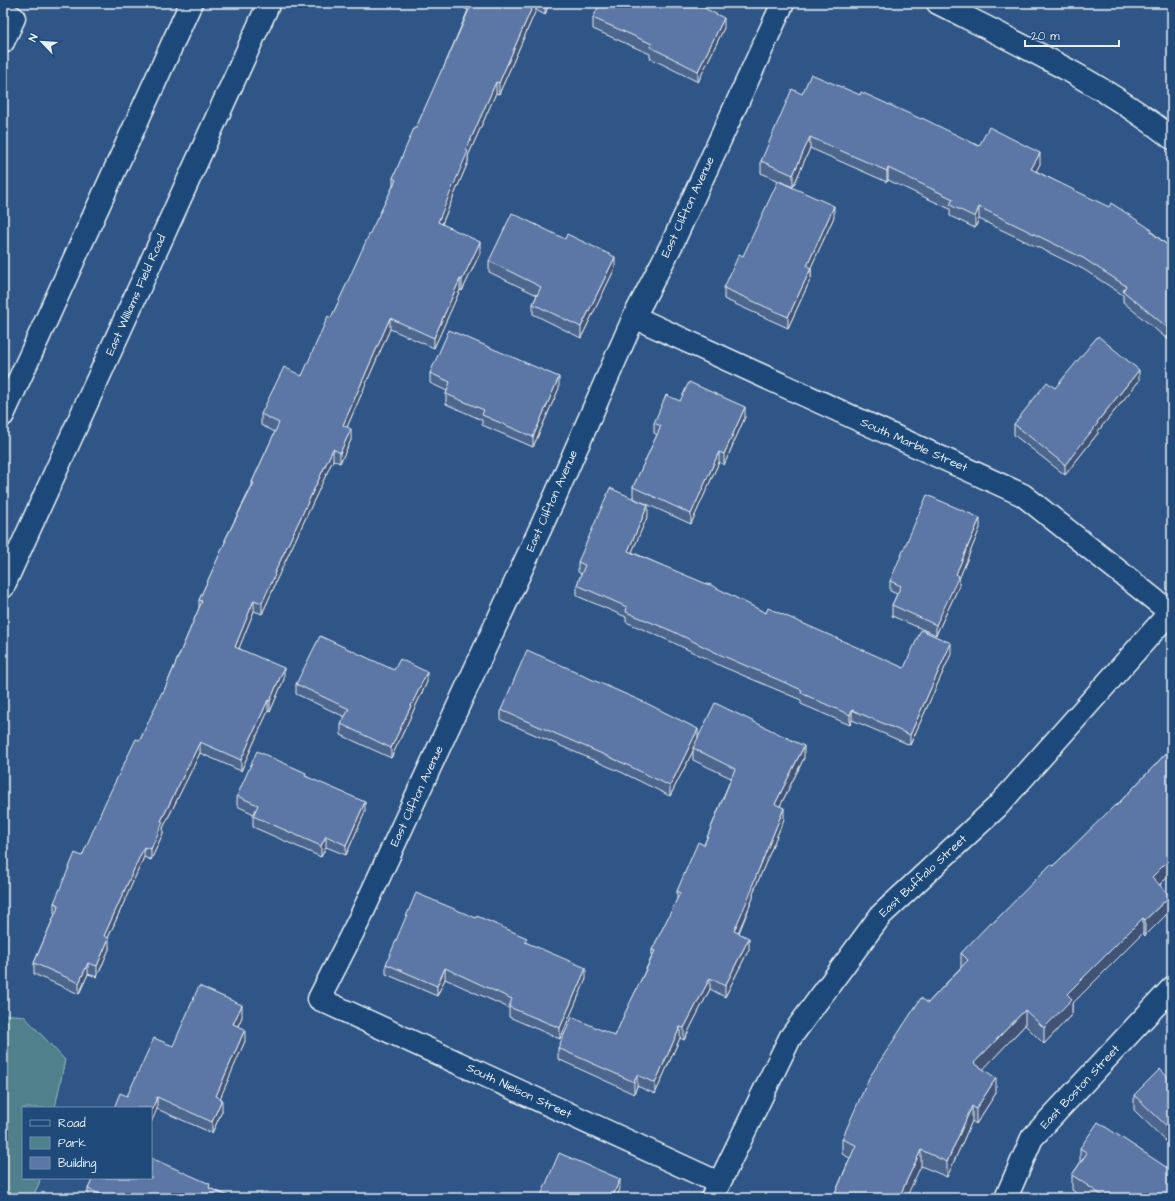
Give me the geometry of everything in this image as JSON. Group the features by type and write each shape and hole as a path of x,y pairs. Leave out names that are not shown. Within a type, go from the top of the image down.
{"street":[{"path":"3,415 191,3"},
{"name":"East Williams Field Road","path":"3,587 269,3"},
{"name":"East Clifton Avenue","path":"319,999 363,911 554,499 634,317 672,244 783,3"},
{"path":"938,3 1062,65 1144,116 1172,138"},
{"path":"3,42 8,15"},
{"name":"South Marble Street","path":"634,317 1023,495 1171,611"},
{"name":"East Buffalo Street","path":"716,1190 790,1038 880,915 997,808 1171,611"},
{"name":"East Boston Street","path":"1006,1198 1032,1138 1172,988"},
{"name":"South Nielson Street","path":"319,999 716,1190"}],"green space":[{"path":"3,1014 24,1016 65,1060 55,1107 22,1107 22,1179 40,1179 39,1184 32,1198 3,1198"}],"building":[{"path":"472,3 534,3 499,83 496,82 466,150 468,151 438,222 480,242 462,280 460,279 434,338 390,318 343,425 351,429 340,453 333,449 274,574 275,575 262,603 254,600 235,647 284,668 270,701 268,700 241,760 200,742 161,821 163,822 151,849 144,847 104,936 109,938 97,966 88,963 79,983 34,963 59,905 54,903 75,853 82,856 105,803 136,739 140,740 162,692 163,693 202,601 199,600 225,540 254,483 252,482 279,423 261,414 284,367 302,376 328,316 331,318 396,180 393,178 414,128 416,128"},
{"path":"600,3 694,3 724,18 698,71 650,47 652,44 593,18"},
{"path":"811,74 860,95 861,92 921,119 922,118 979,146 989,127 1040,153 1031,169 1109,207 1111,203 1152,230 1151,232 1172,249 1172,321 1167,327 1123,291 1126,286 1083,258 979,207 975,217 950,205 953,199 888,168 887,171 810,137 793,175 761,161 792,89 802,94"},
{"path":"778,181 834,206 807,266 811,268 788,317 724,288 739,254 743,256"},
{"path":"512,213 565,239 567,234 615,257 581,327 533,304 541,287 489,261"},
{"path":"449,330 559,377 533,437 482,415 484,410 446,394 450,382 430,373"},
{"path":"1098,336 1139,370 1065,465 1014,424 1047,382 1055,388"},
{"path":"689,382 745,407 724,454 719,452 691,514 633,487 661,426 654,423 666,395 680,401"},
{"path":"610,488 648,505 628,551 709,584 766,613 768,608 904,668 921,630 951,643 910,735 852,710 850,715 801,693 802,690 721,655 672,631 626,612 627,607 577,585 585,565 578,562"},
{"path":"927,495 980,518 956,574 959,576 936,625 892,605 901,586 890,581"},
{"path":"320,636 394,670 400,659 427,672 391,748 341,724 349,709 296,684"},
{"path":"527,650 646,703 698,729 670,786 623,763 501,710"},
{"path":"715,703 804,746 775,804 784,808 734,931 749,938 725,986 710,978 684,1028 680,1027 655,1083 637,1075 634,1082 558,1048 572,1017 615,1036 655,951 652,950 680,893 677,891 698,842 704,845 735,769 693,748"},
{"path":"1172,747 1172,857 1152,877 1170,896 1145,920 1143,918 1067,994 1072,999 1044,1028 1025,1010 974,1063 996,1078 976,1109 972,1106 947,1162 921,1150 901,1193 912,1198 833,1198 856,1145 842,1139 869,1078 921,998 928,1003 968,960 961,953 1051,864 1053,866 1115,805 1116,806"},
{"path":"257,751 306,773 305,776 365,802 346,845 326,836 321,846 253,816 258,805 237,796"},
{"path":"416,893 476,918 477,916 527,938 525,942 586,968 560,1028 509,1007 512,999 445,968 437,986 386,964"},
{"path":"199,986 242,1005 233,1024 245,1029 216,1096 222,1099 212,1122 157,1097 152,1110 152,1107 114,1107 120,1093 127,1096 154,1038 173,1046"},
{"path":"1160,1069 1172,1082 1172,1131 1134,1095"},
{"path":"1098,1122 1172,1171 1172,1198 1106,1198 1072,1175 1087,1153 1080,1148"},
{"path":"559,1153 620,1179 612,1198 540,1198"},
{"path":"152,1158 210,1184 209,1188 233,1198 109,1198 88,1189 93,1179 152,1179"}]}
